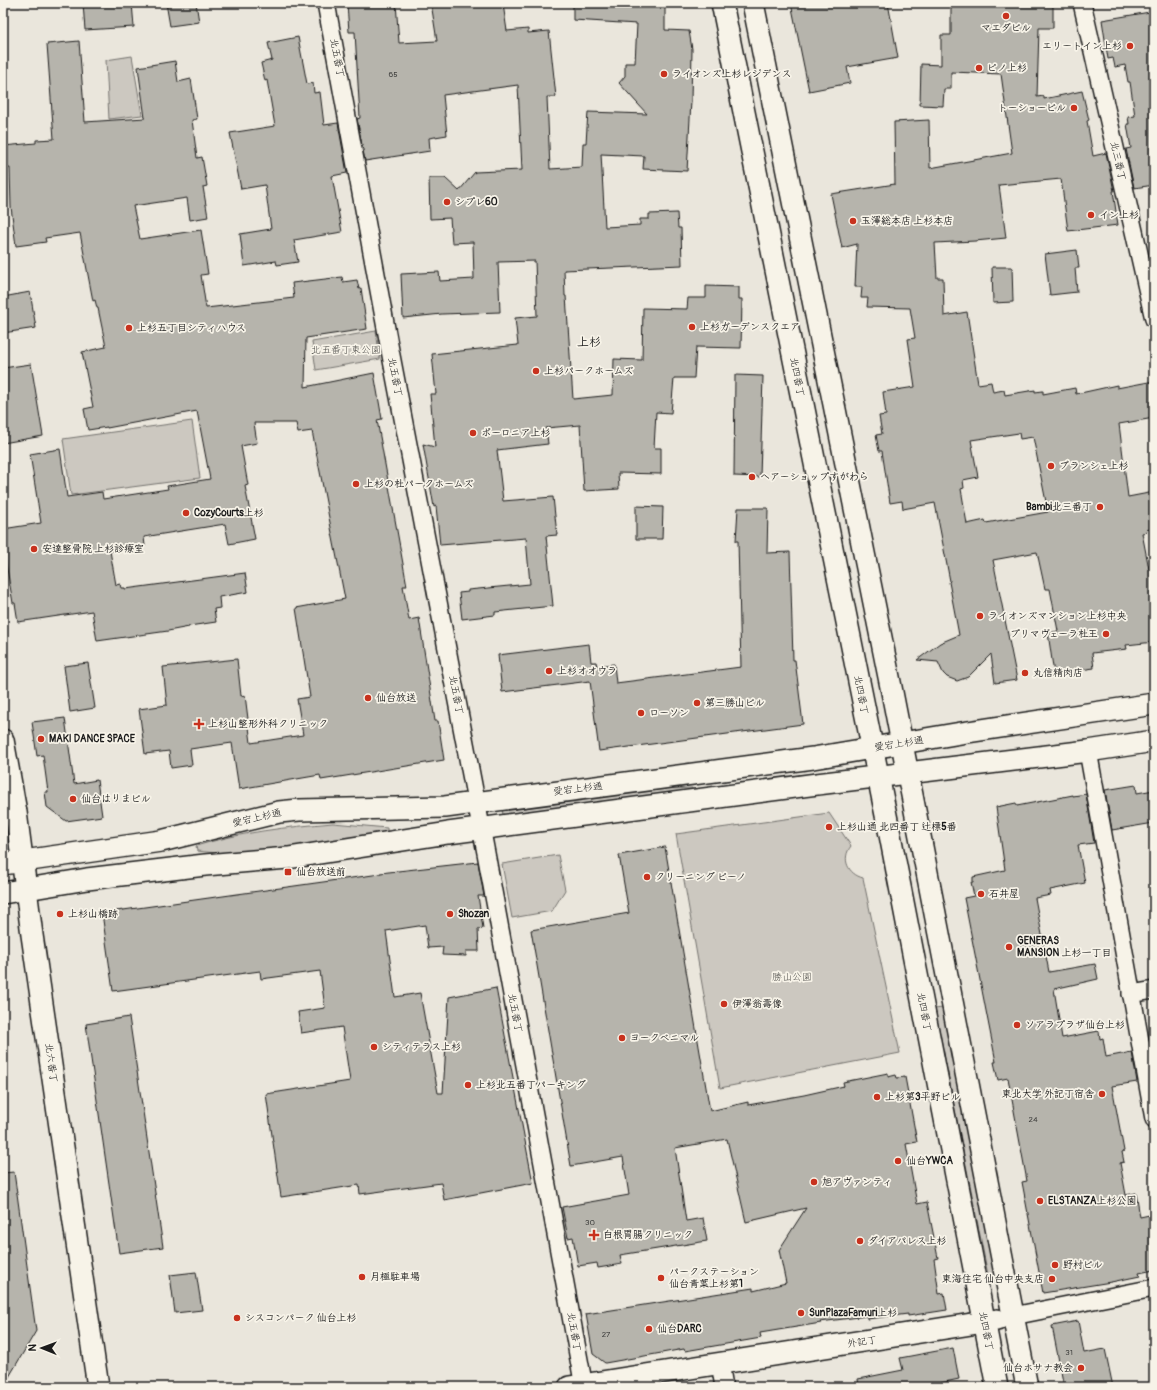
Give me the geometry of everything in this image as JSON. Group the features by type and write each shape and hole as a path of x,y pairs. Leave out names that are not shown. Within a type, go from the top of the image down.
{"street":[{"name":"北五番丁","path":"326,3 390,350 482,829 579,1386"},
{"name":"北四番丁","path":"722,3 878,777 997,1387"},
{"path":"753,3 907,773 1027,1387"},
{"name":"北三番丁","path":"1082,3 1154,319"},
{"name":"愛宕上杉通","path":"13,862 160,841 279,812 299,810 445,807 813,758 1154,704"},
{"name":"北六番丁","path":"3,740 16,812 13,862 26,889 98,1387"},
{"path":"3,892 87,879 205,865 288,858 482,829 907,773 1088,751 1154,741"},
{"path":"1088,751 1154,1119"},
{"path":"1131,994 1154,990"},
{"name":"外記丁","path":"579,1386 984,1322 1154,1288"},
{"path":"720,1363 724,1387"}],"green space":[{"path":"132,56 142,115 109,119 106,60"},
{"name":"北五番丁東公園","path":"376,331 380,359 316,370 312,342"},
{"path":"192,421 200,478 71,495 63,439"},
{"path":"692,788 692,791 503,815 502,808 636,790"},
{"name":"勝山公園","path":"829,813 851,846 848,851 846,861 850,870 863,878 900,1053 720,1088 676,834"},
{"path":"333,823 387,828 387,834 293,850 269,852 221,853 197,851 196,846 230,837 281,828"},
{"path":"558,855 565,890 552,911 512,918 502,864"},
{"path":"942,1008 996,1279 989,1280 935,1009"}],"building":[{"path":"83,3 132,3 134,27 85,30"},
{"path":"166,3 196,3 199,22 170,26"},
{"path":"347,3 396,3 399,43 437,41 431,3 503,4 507,31 528,29 528,33 549,31 556,97 547,97 550,169 582,167 583,143 586,143 588,112 647,114 619,83 625,76 625,63 635,63 637,24 573,20 573,3 665,3 665,30 689,31 692,49 687,171 643,169 644,156 601,154 605,227 640,225 640,219 649,219 649,214 677,213 678,228 681,228 682,265 564,270 573,399 613,395 614,359 642,360 643,308 687,309 688,298 706,298 706,286 739,287 739,299 742,299 741,348 696,347 694,378 674,378 671,413 656,412 654,448 661,448 661,474 618,473 619,489 584,491 580,425 546,428 548,444 497,450 503,501 553,497 557,535 546,536 553,606 495,612 495,615 462,619 459,593 468,592 468,590 530,584 526,538 440,545 436,506 434,507 423,444 435,447 430,394 436,394 432,354 518,345 515,318 537,316 535,261 498,262 500,312 442,314 403,318 401,274 439,272 440,281 474,279 473,242 452,243 450,218 430,219 429,178 445,178 459,191 475,172 522,170 518,85 443,95 447,135 429,138 430,151 365,161 357,119 360,118 355,32 349,32"},
{"path":"791,3 888,3 898,58 847,67 850,83 809,91"},
{"path":"951,3 1053,3 1053,28 1039,28 1037,97 1044,96 1044,99 1082,91 1089,120 1087,121 1093,156 1106,153 1114,191 1118,225 1068,231 1061,179 999,185 1006,238 935,243 937,278 943,278 944,316 967,312 978,384 991,382 993,392 1004,390 1005,395 1035,390 1035,392 1043,391 1043,394 1075,388 1076,394 1117,385 1117,388 1154,381 1154,418 1119,424 1128,497 1154,492 1154,528 1146,530 1147,532 1142,533 1149,569 1154,568 1154,642 1126,645 1127,649 1092,653 1094,668 1054,674 1048,633 1058,631 1050,589 1045,589 1037,552 993,560 1017,680 995,683 991,654 968,677 957,681 947,677 943,673 938,662 917,660 940,643 959,635 935,503 903,509 902,501 890,503 882,451 879,451 876,435 882,434 879,416 886,415 883,392 915,387 908,339 915,338 910,308 867,307 868,298 861,298 862,287 855,287 857,244 842,248 831,194 895,184 894,122 929,120 930,168 1012,153 1001,74 951,72 951,89 944,89 943,106 920,105 921,64 941,65 941,35 951,35","holes":["1019,433 1020,439 1033,437 1048,512 986,523 985,520 967,524 961,489 964,488 963,480 978,477 971,440"]},
{"path":"1150,12 1154,34 1154,185 1134,188 1126,149 1131,148 1127,124 1129,124 1128,117 1135,116 1130,82 1128,82 1125,65 1115,67 1113,58 1108,59 1102,20"},
{"path":"298,37 307,84 313,83 314,93 320,92 324,125 338,123 347,173 332,176 342,232 294,240 298,262 277,265 276,261 244,266 240,234 271,229 265,185 241,189 230,133 275,126 267,80 265,81 261,63 272,60 268,43"},
{"path":"79,41 85,122 145,118 138,67 175,61 178,82 191,79 197,119 192,120 197,158 202,157 207,186 203,187 208,217 190,220 187,198 133,206 140,239 201,230 208,274 201,275 206,308 294,298 292,283 342,277 343,282 357,280 359,289 361,288 367,329 306,338 305,387 374,373 382,419 377,420 407,586 403,586 409,620 419,618 435,721 438,721 444,760 321,780 320,775 239,789 232,743 190,749 192,765 171,768 169,751 145,754 139,709 167,705 163,667 237,659 241,696 245,695 251,743 303,735 297,699 310,697 296,608 345,599 312,431 298,433 296,423 254,423 257,443 241,446 248,485 245,486 255,539 229,544 225,524 144,537 145,546 110,551 116,585 120,584 121,588 125,589 245,573 248,592 219,597 220,608 214,609 216,622 168,631 97,641 92,611 18,622 15,603 13,603 3,546 3,529 41,523 30,454 60,449 67,497 102,492 103,499 168,489 167,486 210,479 197,411 107,428 88,430 84,409 93,407 82,352 106,347 98,308 95,300 93,301 80,233 45,238 46,242 16,246 11,207 10,168 3,168 3,146 36,143 36,140 54,139 47,44"},
{"path":"1077,250 1079,268 1075,268 1077,292 1050,295 1045,254"},
{"path":"992,267 1012,267 1013,302 993,303"},
{"path":"30,292 36,328 3,333 3,297"},
{"path":"31,364 43,436 3,443 3,368"},
{"path":"735,375 763,376 760,477 734,476"},
{"path":"636,506 663,507 662,539 636,539"},
{"path":"738,508 768,508 767,553 790,552 793,660 795,660 803,724 599,751 590,681 502,692 498,655 589,644 591,662 596,662 597,666 614,664 616,683 741,667 738,541 736,541"},
{"path":"88,663 95,708 70,712 64,666"},
{"path":"65,718 74,784 97,780 102,816 66,821 47,807 45,792 48,792 43,755 37,756 32,722"},
{"path":"1136,785 1137,793 1154,790 1154,823 1112,830 1105,790"},
{"path":"1086,794 1094,843 1078,845 1085,883 1050,890 1051,895 1035,898 1049,972 1095,964 1098,979 1054,989 1062,1038 1099,1031 1100,1039 1103,1038 1106,1057 1132,1052 1137,1082 1112,1086 1124,1151 1122,1152 1124,1162 1120,1163 1126,1195 1136,1193 1140,1217 1154,1214 1154,1270 1139,1273 1140,1276 1043,1293 1022,1182 1027,1181 1008,1078 998,1080 994,1062 996,1062 964,898 974,896 971,882 973,882 973,877 1005,870 996,807 1016,803 1017,806 1073,795"},
{"path":"665,847 710,1111 748,1102 748,1105 804,1095 844,1086 843,1082 888,1073 888,1077 896,1075 897,1078 905,1077 917,1142 906,1144 917,1204 927,1202 938,1258 934,1259 939,1294 944,1293 947,1310 908,1316 908,1314 867,1319 867,1316 820,1322 821,1323 760,1333 761,1338 685,1351 684,1349 605,1363 593,1354 586,1314 753,1288 753,1291 786,1283 779,1250 806,1208 746,1222 727,1139 675,1148 686,1221 703,1218 707,1241 620,1255 622,1264 598,1268 597,1263 578,1266 573,1237 568,1238 562,1207 629,1195 623,1157 571,1166 531,930 629,913 619,855"},
{"path":"478,862 484,896 478,896 483,928 478,929 479,951 466,951 466,956 442,955 443,947 428,948 425,925 386,931 395,997 420,993 438,1093 443,1093 449,997 496,988 533,1183 444,1200 441,1183 360,1194 359,1185 281,1197 266,1094 350,1081 342,1027 301,1033 298,1012 325,1008 320,971 261,979 260,971 113,991 102,913 380,873"},
{"path":"129,1017 163,1247 119,1253 86,1024"},
{"path":"14,1172 36,1331 3,1387 3,1173"},
{"path":"196,1272 202,1310 175,1313 170,1275"},
{"path":"1078,1321 1084,1353 1105,1349 1113,1387 1064,1387 1052,1326"},
{"path":"953,1348 959,1379 922,1387 859,1387 858,1379 903,1370 900,1358"}],"place":[{"name":"マエダビル","path":"1006,16"},
{"name":"エリートイン上杉","path":"1130,46"},
{"name":"ピノ上杉","path":"979,68"},
{"name":"ライオンズ上杉レジデンス","path":"664,74"},
{"name":"トーショービル","path":"1074,108"},
{"name":"シプレ60","path":"447,202"},
{"name":"イン上杉","path":"1091,215"},
{"name":"玉澤総本店 上杉本店","path":"853,221"},
{"name":"上杉ガーデンスクエア","path":"692,327"},
{"name":"上杉五丁目シティハウス","path":"129,328"},
{"name":"上杉パークホームズ","path":"536,371"},
{"name":"ポーロニア上杉","path":"473,433"},
{"name":"ブランシェ上杉","path":"1051,466"},
{"name":"ヘアーショップすがわら","path":"752,477"},
{"name":"上杉の杜パークホームズ","path":"356,484"},
{"name":"Bambi北三番丁","path":"1100,507"},
{"name":"CozyCourts上杉","path":"186,513"},
{"name":"安達整骨院 上杉診療室","path":"34,549"},
{"name":"ライオンズマンション上杉中央","path":"980,616"},
{"name":"プリマヴェーラ杜王","path":"1106,634"},
{"name":"上杉オオウラ","path":"549,671"},
{"name":"丸信精肉店","path":"1025,673"},
{"name":"仙台放送","path":"368,698"},
{"name":"第三勝山ビル","path":"697,703"},
{"name":"ローソン","path":"641,713"},
{"name":"上杉山整形外科クリニック","path":"199,724"},
{"name":"MAKI DANCE SPACE","path":"41,739"},
{"name":"仙台はりまビル","path":"73,799"},
{"name":"上杉山通 北四番丁 辻標5番","path":"829,827"},
{"name":"仙台放送前","path":"288,872"},
{"name":"クリーニング ピーノ","path":"647,877"},
{"name":"石井屋","path":"981,894"},
{"name":"上杉山橋跡","path":"60,914"},
{"name":"Shozan","path":"450,914"},
{"name":"GENERAS MANSION 上杉一丁目","path":"1009,947"},
{"name":"伊澤翁壽像","path":"724,1004"},
{"name":"ソアラプラザ仙台上杉","path":"1017,1025"},
{"name":"ヨークベニマル","path":"622,1038"},
{"name":"シティテラス上杉","path":"374,1047"},
{"name":"上杉北五番丁パーキング","path":"468,1085"},
{"name":"東北大学 外記丁宿舎","path":"1102,1094"},
{"name":"上杉第3平野ビル","path":"877,1097"},
{"name":"仙台YWCA","path":"898,1161"},
{"name":"旭アヴァンティ","path":"814,1182"},
{"name":"ELSTANZA上杉公園","path":"1040,1201"},
{"name":"白根胃腸クリニック","path":"594,1235"},
{"name":"ダイアパレス上杉","path":"860,1241"},
{"name":"野村ビル","path":"1055,1265"},
{"name":"月極駐車場","path":"362,1277"},
{"name":"パークステーション 仙台青葉上杉第1","path":"661,1278"},
{"name":"東海住宅 仙台中央支店","path":"1052,1279"},
{"name":"SunPlazaFamuri上杉","path":"801,1313"},
{"name":"シスコンパーク 仙台上杉","path":"237,1318"},
{"name":"仙台DARC","path":"649,1329"},
{"name":"仙台ホサナ教会","path":"1081,1368"}],"district":[{"name":"上杉","path":"589,342"}]}
